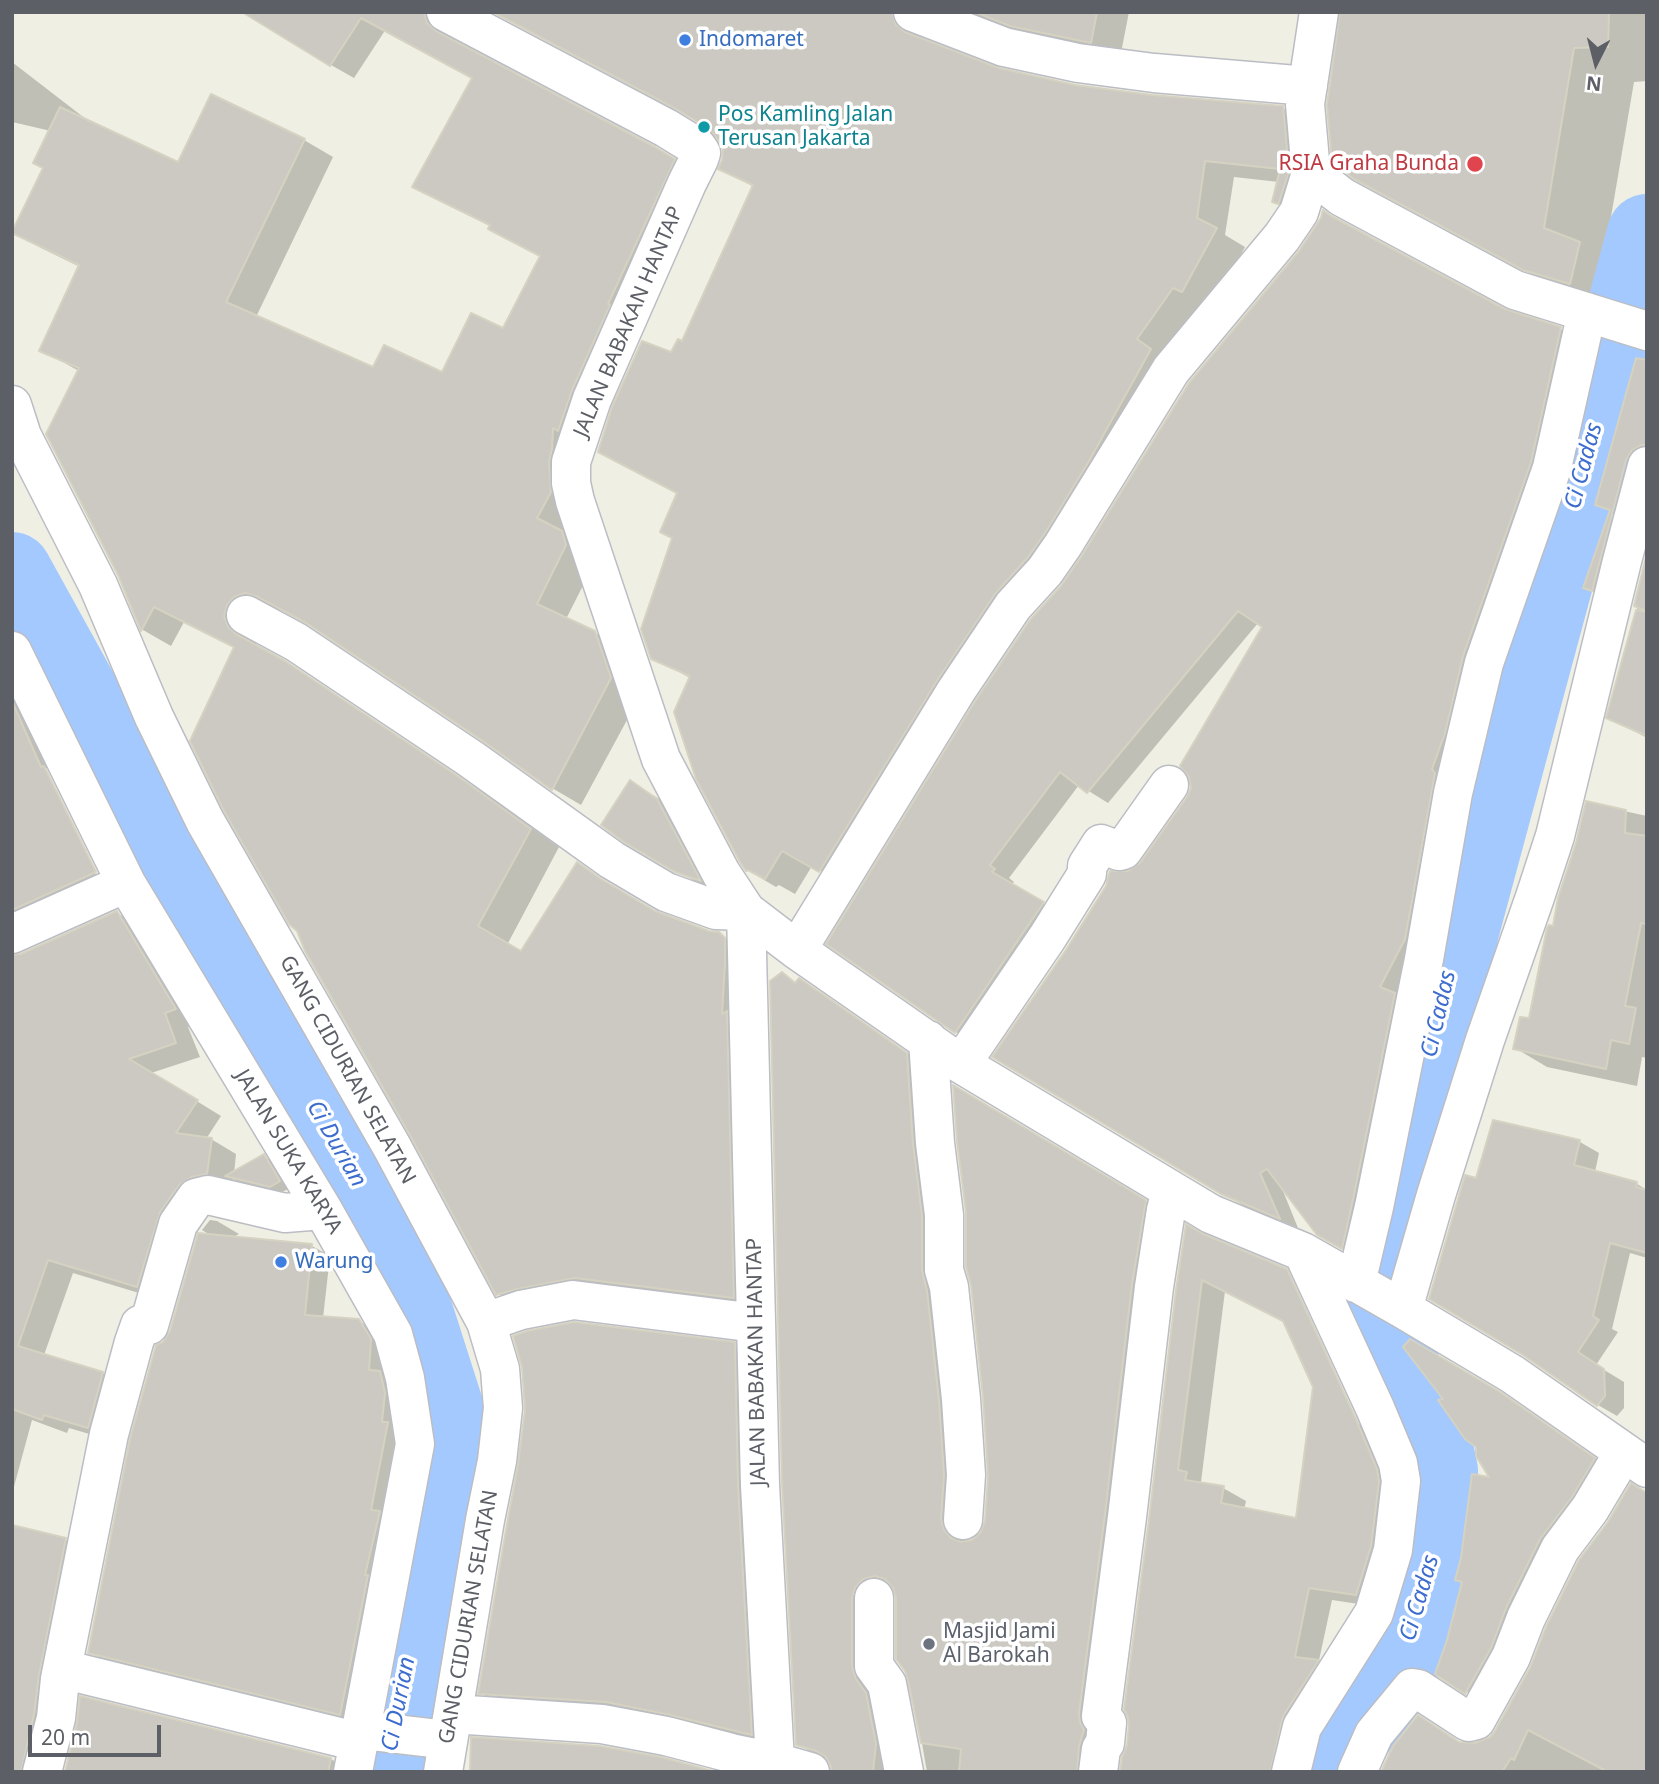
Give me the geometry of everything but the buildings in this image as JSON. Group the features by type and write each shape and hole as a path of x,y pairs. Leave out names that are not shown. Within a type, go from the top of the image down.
{"street":[{"name":"JALAN BABAKAN HANTAP","path":"446,12 666,128 697,147 701,153 592,399 571,462 571,483 661,759 747,918 760,1485 792,1767"},
{"path":"913,12 1004,47 1078,63 1154,73 1308,86"},
{"path":"797,950 956,691 1013,606 1045,571 1063,545 1171,370 1282,237 1299,212 1311,173 1305,104 1319,12"},
{"path":"1311,173 1342,197 1515,290 1647,331"},
{"path":"1381,1297 1374,1206 1424,959 1453,793 1484,663 1552,468 1594,314"},
{"name":"GANG CIDURIAN SELATAN","path":"12,405 22,436 98,585 154,716 205,821 385,1135 486,1322 500,1369 503,1408 497,1461 446,1741"},
{"path":"1381,1297 1436,1195 1481,1052 1552,848 1647,466"},
{"path":"246,615 296,642 471,760 612,860 666,892 747,918 797,950 937,1052 1211,1214 1303,1252 1381,1297 1512,1374 1636,1460 1590,1509 1560,1549 1526,1618 1511,1657 1476,1720 1466,1721 1414,1687 1374,1734 1357,1772"},
{"name":"JALAN SUKA KARYA","path":"12,651 25,712 323,1209 393,1334 405,1378 415,1444 361,1744"},
{"path":"963,1520 966,1475 961,1399 949,1287 944,1269 944,1216 935,1143 937,1052 1053,927 1087,874 1087,866 1101,844 1119,851 1123,849 1169,785"},
{"path":"12,934 126,883"},
{"path":"1098,1772 1101,1749 1105,1743 1107,1723 1101,1716 1154,1287 1171,1190"},
{"path":"42,1772 56,1718 60,1679 109,1434 137,1334 140,1325 149,1325 178,1224 196,1198 208,1195 285,1213 323,1209"},
{"path":"1291,1772 1302,1727 1374,1613 1394,1550 1401,1481 1398,1463 1380,1419 1307,1261"},
{"path":"486,1322 522,1310 573,1300 756,1323"},
{"path":"874,1598 874,1666 887,1684 904,1772"},
{"path":"62,1669 361,1744 446,1741 602,1724 666,1736 792,1767"}],"waterway":[{"name":"Ci Cadas","path":"1329,1772 1328,1767 1396,1675 1434,1564 1438,1471 1427,1418 1370,1312 1460,927 1647,234"},
{"name":"Ci Durian","path":"12,572 112,753 389,1237 450,1428 387,1772"}],"place":[{"name":"Indomaret","path":"685,40"},
{"name":"Pos Kamling Jalan Terusan Jakarta","path":"704,127"},
{"name":"RSIA Graha Bunda","path":"1475,164"},
{"name":"Warung","path":"281,1262"},
{"name":"Masjid Jami Al Barokah","path":"929,1644"}]}
